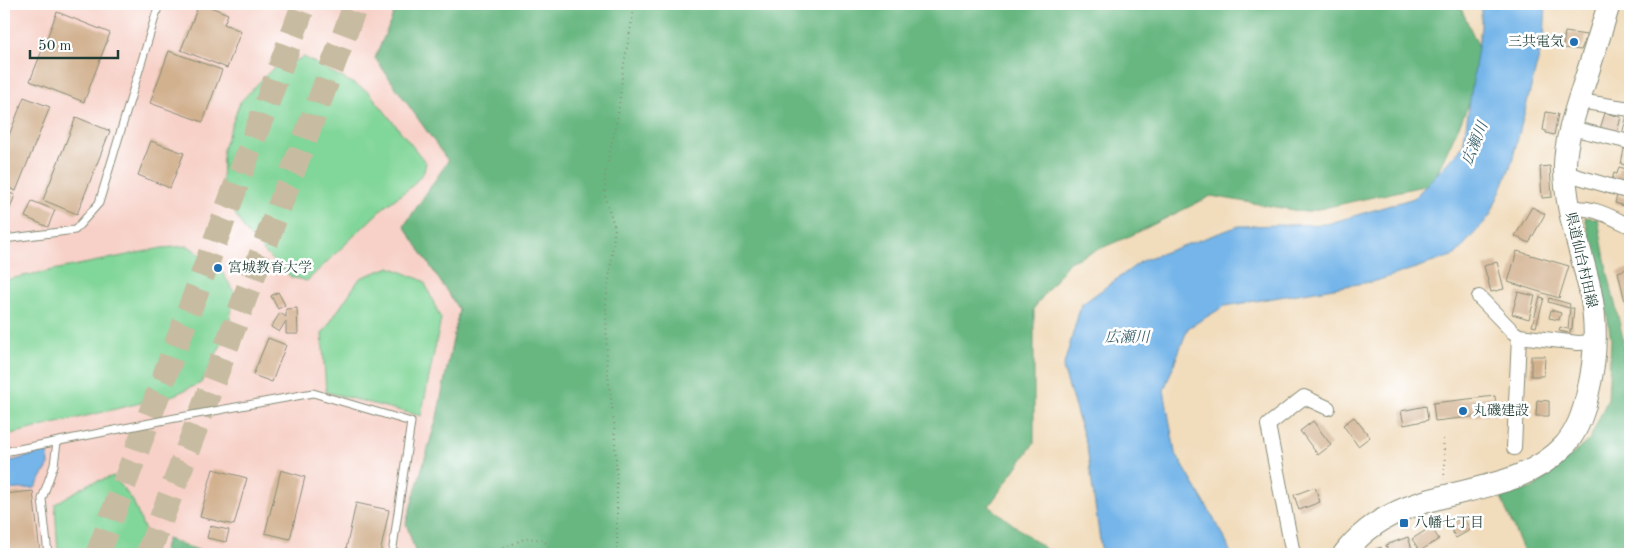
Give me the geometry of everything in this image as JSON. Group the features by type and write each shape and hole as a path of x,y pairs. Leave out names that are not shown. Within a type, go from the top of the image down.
{"main road":[{"name":"県道仙台村田線","path":"1344,554 1381,520 1405,508 1528,472 1552,457 1573,435 1584,409 1591,382 1594,319 1590,292 1570,209 1565,173 1567,149 1571,128 1609,4"}],"street":[{"path":"1579,102 1630,109"},
{"path":"1571,128 1630,142"},
{"path":"1565,173 1630,192"},
{"path":"1570,209 1578,207 1590,208 1630,226"},
{"path":"1479,297 1519,336 1578,343 1594,342"},
{"path":"1514,448 1519,336"},
{"path":"1293,554 1268,424 1304,397 1328,408"}],"lane":[{"path":"4,239 75,230 99,203 159,4"},
{"path":"4,452 313,393 411,422 393,548"},
{"path":"48,554 42,499 54,465 57,442"}],"path":[{"path":"616,554 617,482 614,423 607,368 606,303 614,228 605,198 605,174 618,115 623,69 635,4"},
{"path":"1439,482 1444,481 1443,439"},
{"path":"490,554 526,538 544,540 550,554"}],"shaded area":[{"name":"宮城教育大学","path":"4,4 398,4 375,58 448,161 404,226 459,310 437,417 406,523 416,554 209,554 168,539 162,554 4,554"}],"green space":[{"path":"398,4 1459,4 1487,65 1432,184 1305,212 1211,196 1132,235 1069,262 1034,308 1034,443 989,506 1052,554 416,554 406,523 437,417 459,310 404,226 448,161 375,58"},
{"path":"304,57 369,92 426,163 424,172 411,187 383,208 307,281 291,277 271,259 245,231 222,191 223,149 240,102 272,69"},
{"path":"1585,217 1598,219 1606,265 1623,338 1623,367 1630,367 1630,554 1525,554 1501,498 1535,487 1589,440 1608,399 1611,339"},
{"path":"188,246 219,267 235,293 227,334 201,383 174,395 7,435 4,434 4,280 162,248"},
{"path":"390,267 424,281 441,319 421,416 326,392 322,334 360,278"},
{"path":"114,476 133,501 147,536 143,554 58,554 55,504 88,484"},
{"path":"167,539 209,554 162,554"}],"water":[{"name":"広瀬川","path":"1481,4 1546,4 1544,37 1511,165 1490,216 1455,255 1376,281 1225,306 1188,328 1164,390 1175,452 1224,536 1231,554 1104,554 1101,548 1087,447 1063,368 1081,305 1143,260 1239,226 1327,224 1414,198 1463,146 1481,27"},
{"path":"48,451 49,465 35,488 5,490 4,463"}],"building":[{"path":"199,4 228,14 224,24 241,31 227,68 181,50"},
{"path":"57,12 110,33 84,102 30,81"},
{"name":"三共電気","path":"1565,32 1587,35 1581,50 1563,48"},
{"path":"169,51 222,70 203,122 150,103"},
{"path":"24,97 50,107 16,191 4,186 4,148"},
{"path":"1546,112 1558,114 1554,135 1543,130"},
{"path":"1605,113 1621,117 1617,133 1600,129"},
{"path":"1627,115 1630,116 1630,136 1622,134"},
{"path":"76,117 110,131 77,214 43,200"},
{"path":"151,141 184,153 170,188 138,175"},
{"path":"1624,149 1630,150 1630,166 1621,164"},
{"path":"1550,166 1552,197 1542,198 1540,167"},
{"path":"1619,167 1630,170 1627,183 1612,180 1614,173 1617,174"},
{"path":"4,191 15,195 4,224"},
{"path":"1617,195 1626,198 1624,206 1615,203"},
{"path":"32,201 55,210 48,227 25,217"},
{"path":"1532,207 1545,214 1529,243 1515,236"},
{"path":"1517,251 1569,266 1559,298 1508,282"},
{"path":"1497,262 1504,289 1491,292 1484,266"},
{"path":"1630,268 1630,309 1627,310 1618,272"},
{"path":"278,292 285,305 278,309 271,296"},
{"path":"1518,292 1535,296 1529,319 1512,314"},
{"path":"1540,297 1544,298 1536,327 1532,326"},
{"path":"1549,298 1570,304 1569,308 1548,302"},
{"path":"297,308 298,334 286,334 286,321 279,332 271,327 280,313 286,317 286,309"},
{"path":"1570,308 1574,308 1572,329 1570,329 1570,333 1559,331 1560,327 1568,329"},
{"path":"1551,310 1561,313 1559,320 1549,318"},
{"path":"268,338 286,345 272,382 253,375"},
{"path":"1531,356 1545,356 1544,376 1531,376"},
{"path":"1495,396 1497,414 1435,421 1433,403"},
{"path":"1537,400 1549,401 1549,416 1536,416"},
{"path":"1426,406 1428,420 1404,425 1401,411"},
{"path":"1354,417 1370,437 1358,446 1343,425"},
{"path":"1313,421 1331,445 1318,455 1300,431"},
{"path":"213,469 247,478 234,525 200,517"},
{"path":"281,470 305,477 290,539 265,533"},
{"path":"1315,487 1320,502 1299,510 1294,495"},
{"path":"33,491 40,554 5,554 4,494"},
{"path":"356,503 389,510 380,554 345,554"},
{"path":"1463,516 1470,530 1456,538 1448,524"},
{"path":"210,526 229,530 226,542 207,538"},
{"path":"1431,527 1439,539 1420,551 1412,539"},
{"path":"1408,537 1413,552 1389,554 1386,545"},
{"path":"1381,547 1384,554 1365,554"}],"tunnel":[{"path":"98,554 304,4"},
{"path":"148,554 356,4"}],"place":[{"name":"三共電気","path":"1574,42"},
{"name":"宮城教育大学","path":"218,268"},
{"name":"丸磯建設","path":"1463,411"},
{"name":"八幡七丁目","path":"1404,523"}]}
